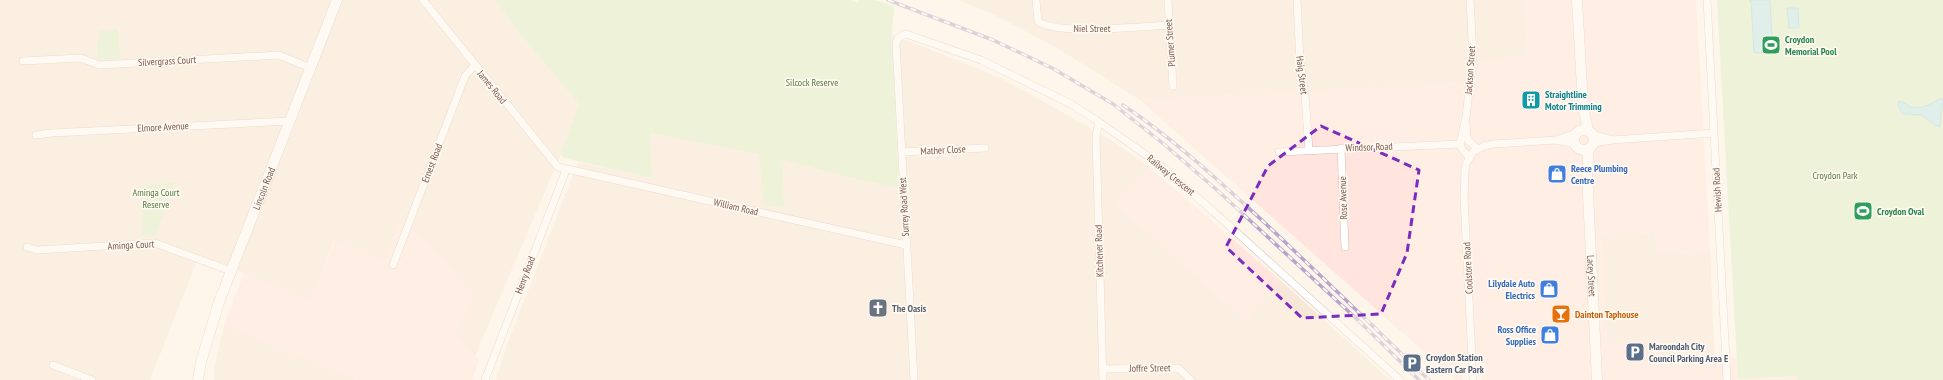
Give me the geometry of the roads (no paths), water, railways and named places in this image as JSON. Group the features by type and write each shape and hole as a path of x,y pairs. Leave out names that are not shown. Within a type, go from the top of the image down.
{"main road":[{"name":"Lincoln Road","path":"198,380 208,333 289,121 338,0"},
{"name":"Lacey Street","path":"1577,0 1597,380"}],"street":[{"name":"James Road","path":"423,0 551,160 558,167 566,170"},
{"name":"Niel Street","path":"1036,0 1038,21 1042,25 1051,28 1104,28 1169,25"},
{"name":"Plumer Street","path":"1168,0 1173,86"},
{"name":"Haig Street","path":"1297,0 1300,62 1305,95 1309,150"},
{"name":"Jackson Street","path":"1466,117 1473,56 1470,0"},
{"name":"Hewish Road","path":"1707,0 1727,380"},
{"name":"Railway Crescent","path":"902,35 910,34 981,60 1071,104 1099,122 1156,162 1214,212 1400,380"},
{"name":"Surrey Road West","path":"902,35 896,43 914,380"},
{"name":"Silvergrass Court","path":"23,61 81,58 99,65 279,55 311,68"},
{"name":"Ernest Road","path":"393,265 465,76 475,65"},
{"path":"1466,117 1460,144 1462,149 1469,157 1476,150 1493,144 1584,139 1612,140 1714,133"},
{"path":"1466,117 1467,139 1476,150"},
{"name":"Elmore Avenue","path":"36,135 289,121"},
{"name":"Kitchener Road","path":"1099,122 1096,136 1103,380"},
{"path":"1556,140 1584,139"},
{"name":"Windsor Road","path":"1279,152 1341,148 1460,144"},
{"name":"Mather Close","path":"902,152 985,148"},
{"name":"Rose Avenue","path":"1341,148 1345,248"},
{"name":"Coolstore Road","path":"1469,157 1465,171 1464,198 1473,380"},
{"name":"William Road","path":"566,170 906,245"},
{"name":"Henry Road","path":"485,380 566,170"},
{"name":"Aminga Court","path":"27,247 37,250 155,243 231,271"},
{"path":"53,365 92,380"},
{"name":"Joffre Street","path":"1103,369 1178,368 1191,380"}],"water":[{"path":"1749,0 1770,0 1773,52 1754,53 1751,1"},
{"path":"1787,8 1798,8 1799,28 1788,28"},
{"path":"1939,99 1943,99 1940,127 1921,115 1902,114 1898,104 1899,101 1911,107 1918,108 1929,105"}],"railway":[{"path":"888,0 993,40 1052,68 1113,104 1165,145 1218,191 1361,323 1419,380"},
{"path":"1123,105 1161,132 1231,192 1429,380"}],"place":[{"name":"Croydon Memorial Pool","path":"1771,45"},
{"name":"Straightline Motor Trimming","path":"1531,100"},
{"name":"Reece Plumbing Centre","path":"1557,174"},
{"name":"Croydon Oval","path":"1863,211"},
{"name":"Lilydale Auto Electrics","path":"1549,289"},
{"name":"The Oasis","path":"878,308"},
{"name":"Dainton Taphouse","path":"1561,314"},
{"name":"Ross Office Supplies","path":"1550,335"},
{"name":"Maroondah City Council Parking Area E","path":"1635,352"},
{"name":"Croydon Station Eastern Car Park","path":"1412,363"}],"park label":[{"name":"Silcock Reserve","path":"812,82"},
{"name":"Croydon Park","path":"1835,175"},
{"name":"Aminga Court Reserve","path":"156,198"}]}
